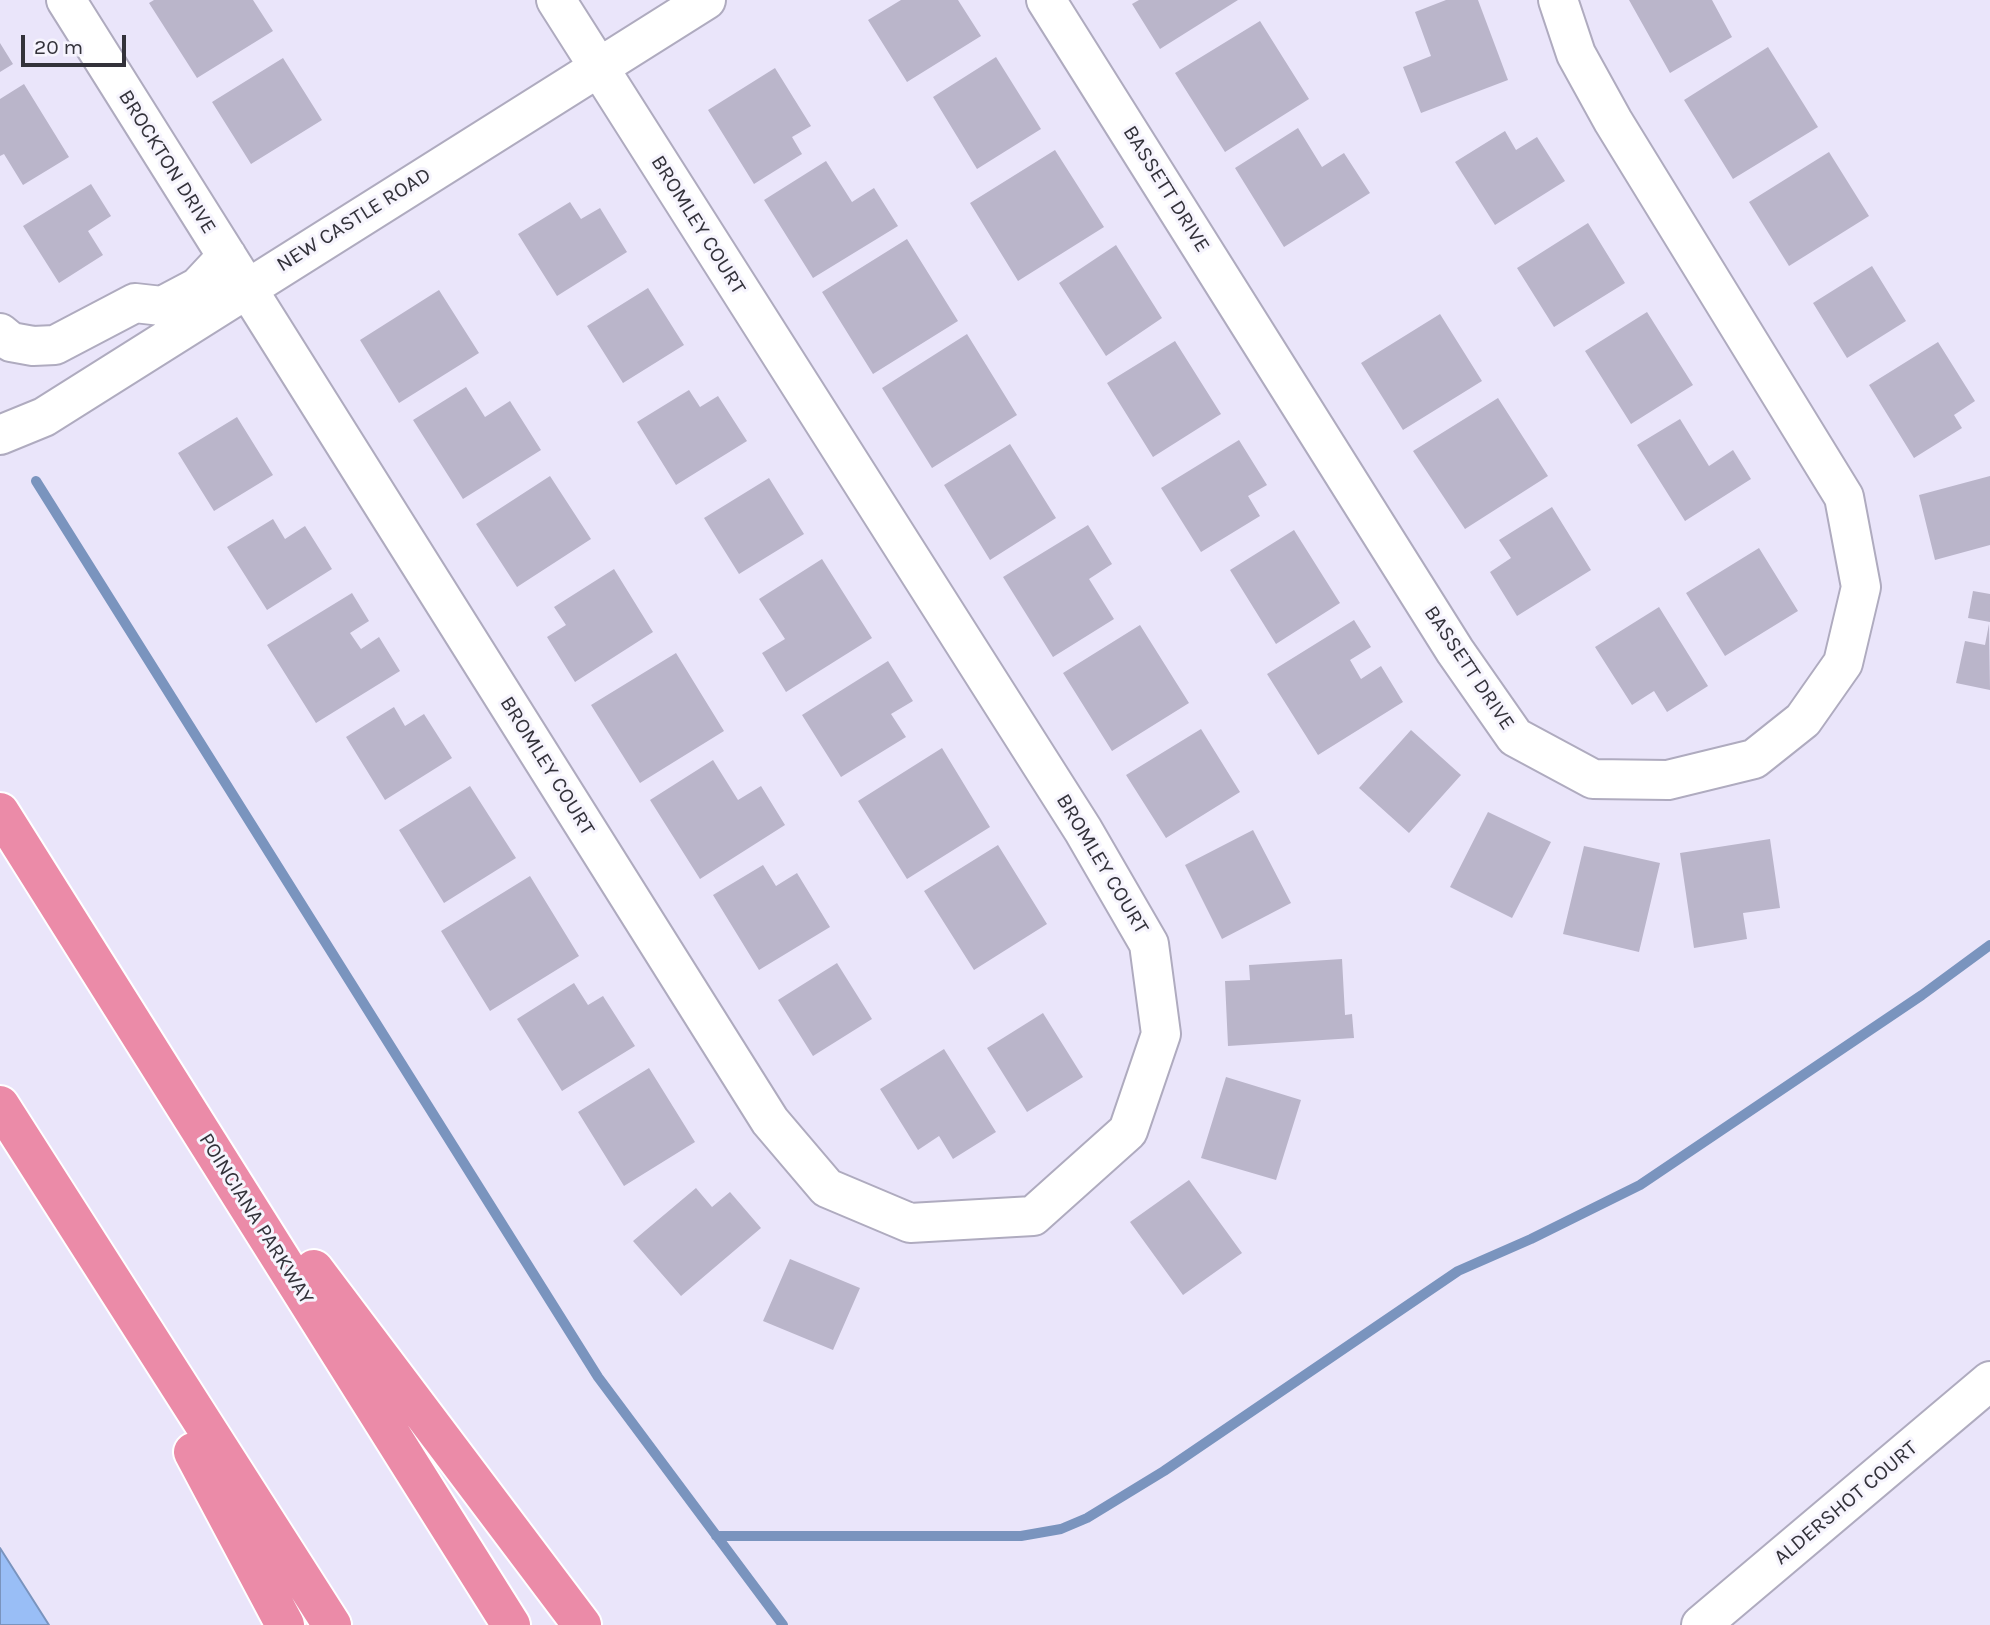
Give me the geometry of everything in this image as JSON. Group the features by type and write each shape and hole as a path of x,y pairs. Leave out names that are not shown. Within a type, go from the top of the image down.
{"highway":[{"name":"POINCIANA PARKWAY","path":"0,812 511,1625"},
{"path":"159,1066 582,1625"},
{"path":"0,1104 332,1625"},
{"path":"58,1197 285,1625"}],"street":[{"name":"BROCKTON DRIVE","path":"66,0 247,288"},
{"path":"556,0 598,67"},
{"name":"NEW CASTLE ROAD","path":"0,435 44,417 706,0"},
{"name":"BASSETT DRIVE","path":"1046,0 1448,639 1515,737 1593,779 1668,780 1754,759 1803,720 1843,663 1861,587 1844,497 1613,121 1576,54 1558,0"},
{"name":"BROMLEY COURT","path":"247,288 770,1121 827,1188 910,1223 1034,1216 1128,1131 1161,1034 1149,944 1075,818 598,67"},
{"path":"0,333 11,342 33,346 55,345 135,303 162,306 198,287 227,256"},
{"name":"ALDERSHOT COURT","path":"1701,1625 1990,1381"}],"water":[{"path":"0,1548 49,1625 0,1625"}],"building":[{"path":"154,0 253,0 273,31 197,78 149,3"},
{"path":"901,0 958,0 981,36 907,82 868,20"},
{"path":"1139,0 1238,0 1160,49 1132,4"},
{"path":"1446,0 1478,0 1508,80 1421,113 1403,67 1431,56 1415,12"},
{"path":"1629,0 1712,0 1732,37 1670,73"},
{"path":"1260,21 1309,99 1225,152 1175,73"},
{"path":"0,43 13,64 0,72"},
{"path":"1768,47 1818,127 1733,179 1684,100"},
{"path":"996,57 1041,129 977,169 933,97"},
{"path":"283,58 322,120 251,164 212,102"},
{"path":"775,68 811,126 792,137 802,154 754,184 708,110"},
{"path":"24,84 69,157 23,185 4,154 0,156 0,99"},
{"path":"1298,128 1322,167 1344,153 1370,193 1284,247 1235,168"},
{"path":"1505,131 1516,150 1537,137 1565,181 1495,225 1455,162"},
{"path":"1055,150 1104,227 1018,281 970,203"},
{"path":"1829,152 1869,216 1789,266 1749,202"},
{"path":"826,161 852,202 874,188 898,226 813,278 764,200"},
{"path":"91,184 111,216 88,231 103,255 59,283 23,226"},
{"path":"570,202 581,219 600,208 627,252 557,296 518,234"},
{"path":"1588,223 1625,283 1554,327 1517,268"},
{"path":"907,239 958,321 873,374 822,292"},
{"path":"1116,245 1162,318 1106,356 1059,283"},
{"path":"1872,266 1906,321 1847,358 1813,303"},
{"path":"648,288 684,345 623,383 587,326"},
{"path":"439,290 479,353 399,403 360,340"},
{"path":"1647,312 1693,385 1631,424 1585,351"},
{"path":"1440,314 1482,381 1403,430 1361,363"},
{"path":"967,334 1017,415 932,468 882,388"},
{"path":"1175,341 1221,414 1153,457 1107,383"},
{"path":"1938,342 1975,401 1954,415 1962,428 1914,458 1869,385"},
{"path":"466,387 485,417 510,401 541,450 463,499 413,420"},
{"path":"689,390 700,407 718,396 747,441 676,485 637,422"},
{"path":"1498,398 1548,476 1465,529 1413,451"},
{"path":"237,417 273,475 214,511 178,453"},
{"path":"1680,419 1709,466 1733,450 1751,479 1685,521 1637,445"},
{"path":"1239,440 1267,485 1248,496 1260,516 1201,552 1161,488"},
{"path":"1010,444 1056,518 990,560 944,485"},
{"path":"550,476 591,539 517,587 476,524"},
{"path":"1990,476 1990,545 1935,560 1919,495"},
{"path":"769,478 804,534 739,574 704,518"},
{"path":"1552,507 1591,570 1517,616 1490,572 1511,558 1499,540"},
{"path":"273,519 285,539 305,526 332,569 267,610 227,547"},
{"path":"1088,525 1112,564 1089,579 1114,619 1053,657 1003,577"},
{"path":"1294,530 1340,603 1276,644 1230,570"},
{"path":"1759,548 1798,611 1725,656 1686,593"},
{"path":"822,559 872,638 786,692 762,653 785,639 759,599"},
{"path":"614,569 653,632 575,682 547,637 566,625 554,607"},
{"path":"1973,591 1990,594 1990,622 1968,618"},
{"path":"352,593 369,621 350,633 361,649 379,637 400,671 316,723 267,645"},
{"path":"1659,607 1708,686 1667,712 1654,691 1632,705 1595,647"},
{"path":"1354,620 1371,647 1350,660 1361,679 1381,666 1403,702 1318,755 1267,674"},
{"path":"1989,624 1990,690 1956,683 1965,641 1985,645"},
{"path":"1140,625 1189,703 1112,751 1063,673"},
{"path":"676,653 724,731 640,783 591,705"},
{"path":"888,661 913,701 891,714 906,737 841,777 802,715"},
{"path":"394,707 405,726 424,714 452,758 385,800 346,737"},
{"path":"1201,729 1240,792 1166,838 1126,775"},
{"path":"1411,730 1461,775 1409,833 1359,788"},
{"path":"942,748 990,827 907,879 858,801"},
{"path":"713,760 738,800 761,786 785,825 700,879 650,800"},
{"path":"470,786 516,858 444,903 399,830"},
{"path":"1488,812 1551,842 1512,918 1450,887"},
{"path":"1253,830 1291,903 1222,939 1185,865"},
{"path":"1770,839 1780,908 1743,913 1747,939 1694,948 1680,853"},
{"path":"998,845 1047,924 974,970 924,891"},
{"path":"1584,846 1660,863 1639,952 1563,934"},
{"path":"763,865 776,886 797,873 830,927 759,970 713,895"},
{"path":"530,876 579,956 490,1011 441,931"},
{"path":"1342,959 1345,1015 1352,1014 1354,1038 1228,1046 1225,981 1250,980 1249,965"},
{"path":"837,963 872,1019 813,1056 778,1000"},
{"path":"574,983 588,1005 603,996 635,1046 562,1091 517,1019"},
{"path":"1043,1013 1083,1077 1027,1112 987,1048"},
{"path":"944,1049 996,1132 953,1159 939,1136 918,1150 880,1089"},
{"path":"649,1068 695,1142 624,1186 578,1112"},
{"path":"1226,1077 1301,1100 1276,1180 1201,1158"},
{"path":"1189,1180 1242,1253 1183,1295 1130,1222"},
{"path":"696,1188 712,1207 730,1192 761,1228 681,1296 633,1241"},
{"path":"790,1259 860,1288 833,1350 763,1321"}],"waterway":[{"path":"36,481 598,1377 783,1625"},
{"path":"716,1536 1021,1536 1061,1529 1087,1518 1164,1471 1458,1271 1531,1239 1640,1185 1922,995 1990,945"}]}
